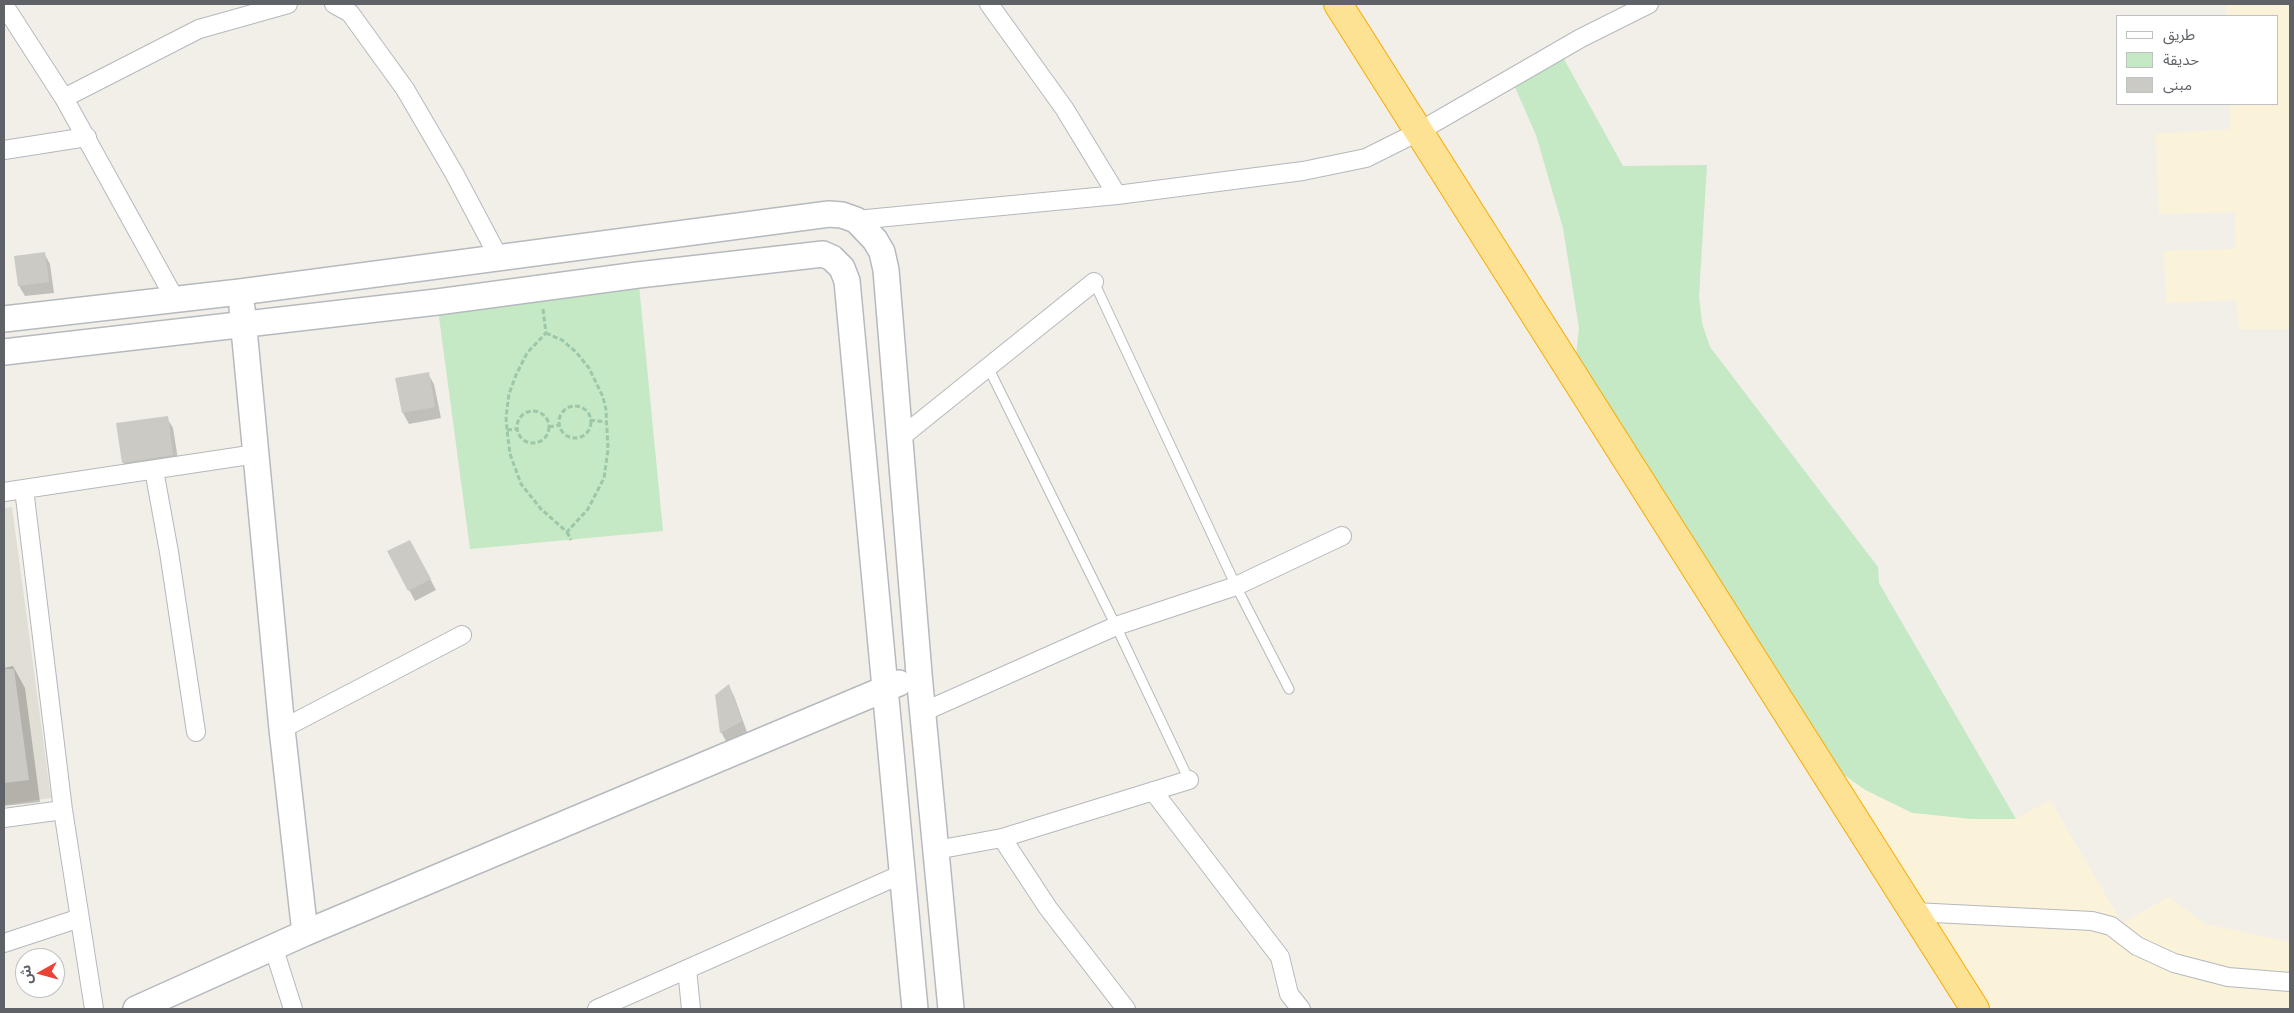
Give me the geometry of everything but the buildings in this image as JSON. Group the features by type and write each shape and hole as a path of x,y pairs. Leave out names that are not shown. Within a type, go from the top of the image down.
{"highway":[{"path":"1338,4 1975,1009"}],"street":[{"path":"64,98 199,29 288,4"},
{"path":"334,4 350,13 405,89 454,173 498,256"},
{"path":"989,4 1064,108 1117,195"},
{"path":"4,319 240,292 498,256 829,214 842,215 856,220 1117,195 1312,170 1366,158 1418,132 1581,38 1649,4"},
{"path":"4,5 87,137 175,299"},
{"path":"4,150 87,137"},
{"path":"856,220 875,240 882,252 886,270 923,712 951,1009"},
{"path":"4,352 243,325 657,272 823,254 832,258 842,268 847,281 915,1009"},
{"path":"900,438 1094,282"},
{"path":"240,292 282,729 304,933"},
{"path":"4,492 256,454"},
{"path":"154,470 169,552 196,732"},
{"path":"24,489 63,810 94,1009"},
{"path":"923,712 1116,626 1236,586 1342,536"},
{"path":"282,729 462,635"},
{"path":"136,1009 273,946 886,690 920,674"},
{"path":"936,850 1002,838 1189,780"},
{"path":"1153,792 1280,957 1289,994 1301,1009"},
{"path":"4,818 63,810"},
{"path":"1002,838 1048,908 1126,1009"},
{"path":"597,1009 902,874"},
{"path":"1914,912 2092,921 2111,926 2136,946 2174,962 2228,977 2290,982"},
{"path":"4,943 80,918"},
{"path":"273,946 293,1009"},
{"path":"687,969 691,1009"}],"lane":[{"path":"1094,282 1236,586 1288,689"},
{"path":"988,367 1116,626 1189,780"}],"path":[{"path":"567,532 588,510 604,478 608,450 606,422 603,396 589,368 576,352 562,340 546,333 527,353 516,375 509,394 506,417 507,430 510,454 521,484 541,509 567,532 571,540"},
{"path":"576,406 586,411 590,420 588,430 575,438 565,435 559,425 563,412 576,406"},
{"path":"533,411 542,414 549,427 546,437 542,441 532,443 522,438 517,429 520,418 533,411"},
{"path":"590,420 606,422"},
{"path":"549,427 559,425"},
{"path":"507,430 517,429"}],"shaded area":[{"path":"12,507 51,798 4,805 4,508"}],"green space":[{"path":"1559,50 1623,166 1707,165 1699,296 1702,323 1710,347 1878,567 1879,583 2016,819 1970,819 1912,813 1865,790 1813,753 1574,374 1579,328 1563,228 1536,135 1511,78"},
{"path":"638,275 663,531 470,549 437,302"}],"sand":[{"path":"2226,4 2290,4 2290,329 2239,329 2237,300 2166,303 2164,251 2236,249 2235,212 2159,214 2156,134 2230,129 2230,105 2279,105 2279,15 2227,15"},
{"path":"1813,753 1865,790 1912,813 1970,819 2016,819 2050,800 2122,923 2169,897 2205,924 2290,942 2290,1009 1975,1009"}]}
